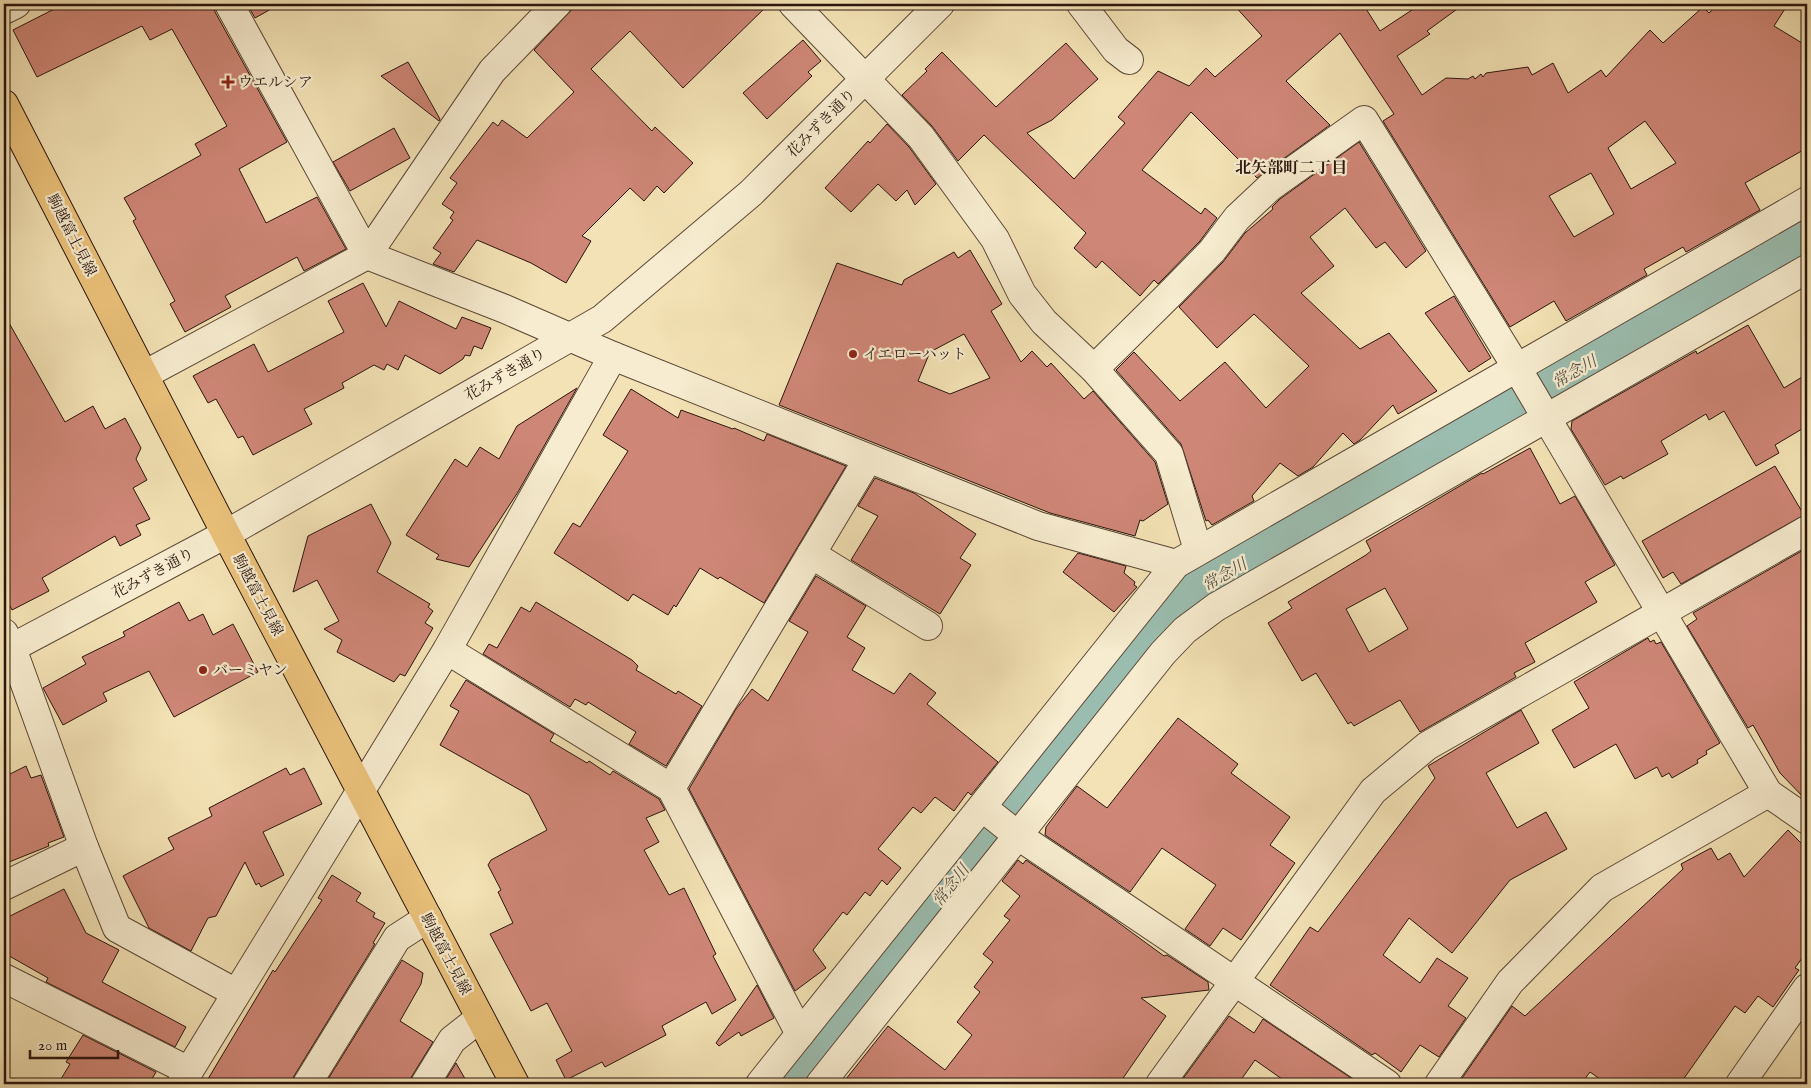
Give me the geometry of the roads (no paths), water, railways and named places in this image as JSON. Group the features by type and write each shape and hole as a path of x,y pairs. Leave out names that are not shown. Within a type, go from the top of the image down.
{"main road":[{"name":"駒越富士見線","path":"4,104 226,534 515,1084"}],"street":[{"path":"4,10 16,4"},
{"path":"229,4 367,255 868,459 1038,526 1187,557"},
{"path":"144,375 367,255 492,71 557,4"},
{"path":"793,4 921,137 995,239 1022,294 1044,322 1094,369 1169,454 1187,557"},
{"name":"花みずき通り","path":"6,644 226,534 602,319 751,193 940,4"},
{"path":"1081,4 1116,50 1129,60"},
{"path":"1094,369 1212,251 1237,218 1270,187 1364,120 1517,368 1768,794 1807,820"},
{"path":"760,1084 982,807 1187,557 1807,201"},
{"path":"820,1084 1162,653 1185,630 1216,607 1807,269"},
{"path":"4,978 185,1078 446,650 613,356"},
{"path":"671,788 868,459"},
{"path":"1160,1084 1373,791 1427,746 1807,530"},
{"path":"811,554 928,626"},
{"path":"6,644 117,928 236,994"},
{"path":"446,650 671,788 800,1034"},
{"path":"1439,1084 1510,982 1602,888 1768,794"},
{"path":"982,807 1017,835 1387,1084"},
{"path":"4,886 84,847"},
{"path":"307,1084 397,938 428,918"},
{"path":"1740,1084 1807,988"},
{"path":"425,1084 452,1040 480,1018"}],"waterway":[{"name":"常念川","path":"793,1084 981,845 1150,616 1807,236"}],"place":[{"name":"ウエルシア","path":"228,82"},
{"name":"イエローハット","path":"853,354"},
{"name":"バーミヤン","path":"203,670"}],"district":[{"name":"北矢部町二丁目","path":"1291,167"}]}
